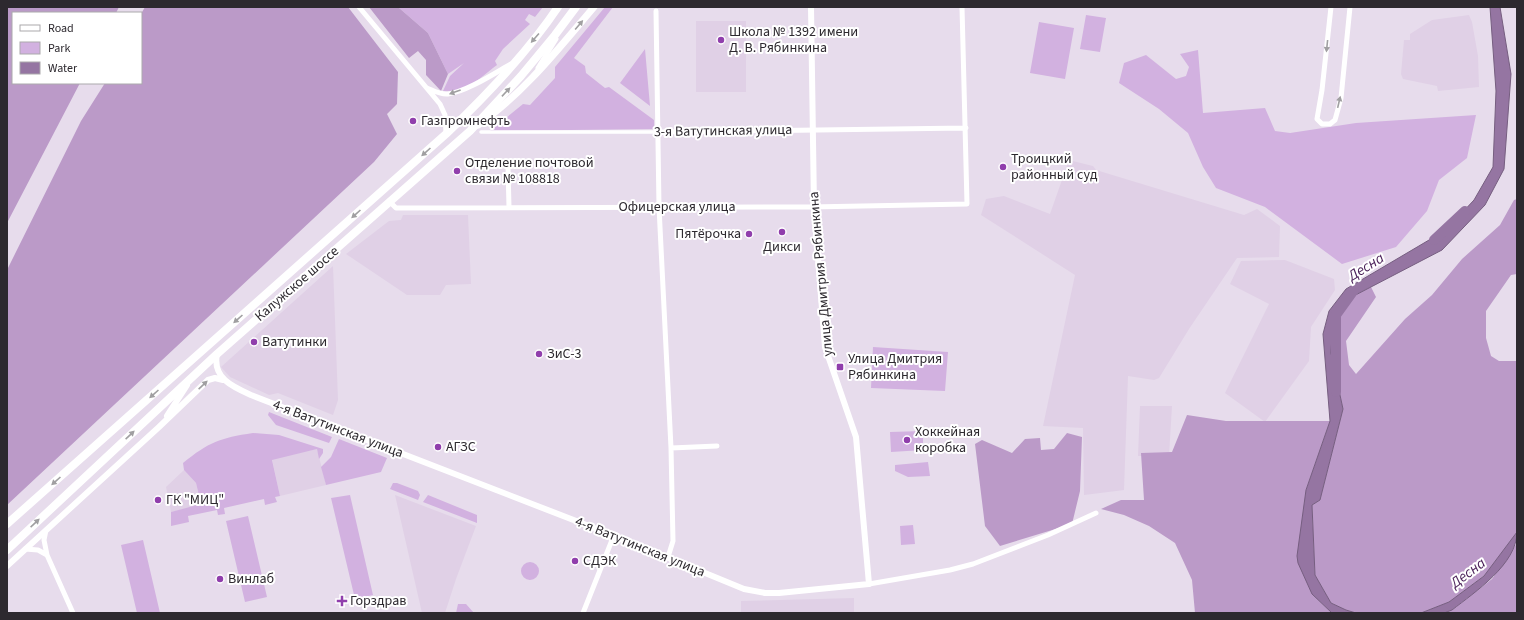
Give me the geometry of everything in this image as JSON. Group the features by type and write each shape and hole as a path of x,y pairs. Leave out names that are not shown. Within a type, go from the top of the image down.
{"highway":[{"name":"Калужское шоссе","path":"7,524 446,134 477,104 515,62 545,27 558,7"},
{"name":"Калужское шоссе","path":"7,550 217,354 470,131 521,76 574,9"}],"main road":[{"path":"470,131 495,113 534,74 594,7"}],"street":[{"path":"358,7 424,87 440,104 445,115 446,134"},
{"name":"улица Дмитрия Рябинкина","path":"811,7 814,206 825,347 856,437 869,584"},
{"path":"962,7 966,128"},
{"path":"1331,7 1322,90 1317,119 1322,124 1330,124 1335,120 1341,98 1350,7"},
{"path":"534,74 574,9"},
{"path":"656,12 660,207 671,448 673,541 668,557"},
{"path":"424,87 439,93 448,94 484,79 515,62"},
{"name":"3-я Ватутинская улица","path":"481,132 658,132 966,128"},
{"name":"Офицерская улица","path":"389,201 396,208 967,204 966,128"},
{"path":"508,168 509,207"},
{"path":"217,354 217,367 223,380"},
{"path":"7,566 155,431 208,380 215,378 223,380"},
{"path":"155,431 171,411 190,379"},
{"name":"4-я Ватутинская улица","path":"223,380 244,392 278,406 614,535 731,585 765,593 790,593 869,584 950,570 973,564 1048,535 1096,513"},
{"path":"671,448 717,446"},
{"path":"46,529 44,540 47,555 73,613"},
{"path":"583,613 614,535"},
{"path":"25,549 34,549 47,555"}],"shaded area":[{"path":"7,7 119,7 116,12 12,12 12,84 79,84 7,223"},
{"path":"145,7 348,7 398,72 397,104 387,114 397,134 374,162 7,505 7,270 81,121 104,84 142,84 142,12"},
{"path":"369,7 398,7 428,33 448,74 441,91 426,75 426,60 418,51 409,58"},
{"path":"1469,15 1472,22 1478,56 1479,87 1438,91 1437,86 1403,79 1401,74 1404,40 1410,40 1410,34 1432,20"},
{"name":"Школа № 1392 имени Д. В. Рябинкина","path":"696,21 746,21 746,92 696,92"},
{"path":"1069,160 1093,166 1096,170 1244,215 1257,209 1280,226 1279,257 1237,258 1189,329 1159,378 1154,380 1128,376 1124,490 1084,495 1083,428 1043,426 1075,275 981,215 986,199 1004,196 1050,214"},
{"path":"1517,199 1517,274 1511,275 1486,311 1486,338 1491,356 1499,361 1517,361 1517,532 1485,575 1449,602 1421,613 1356,613 1346,610 1331,603 1315,575 1312,505 1320,500 1343,409 1331,353 1332,335 1344,301 1371,287 1376,297 1346,341 1349,365 1356,374 1405,319 1432,295 1462,259 1500,225 1514,200"},
{"path":"403,215 468,215 471,284 446,285 440,295 407,295 346,254 389,221 401,220"},
{"path":"1285,260 1334,279 1335,290 1311,327 1309,361 1265,422 1225,393 1269,304 1230,284 1241,261"},
{"path":"333,266 338,400 333,415 278,393 269,395 230,377 221,367"},
{"path":"1140,406 1172,406 1169,456 1138,456"},
{"path":"1187,415 1226,421 1330,421 1306,490 1312,594 1332,613 1195,613 1192,580 1175,543 1149,526 1124,515 1101,509 1121,500 1144,500 1141,453 1172,452"},
{"path":"1067,433 1082,437 1080,491 1072,524 1000,546 985,526 975,444 982,440 1012,453 1025,439 1040,438 1041,450 1054,449"},
{"path":"317,449 326,485 280,496 272,459"},
{"path":"184,470 196,483 201,505 171,512 166,487"},
{"path":"395,495 476,526 445,613 422,613"},
{"path":"1517,543 1517,613 1444,613 1452,610 1492,579"},
{"path":"854,598 854,613 741,613 741,601"}],"green space":[{"path":"398,7 543,7 535,17 529,14 525,20 530,24 503,49 495,61 497,65 466,87 458,90 443,91 450,76 464,63 448,74 428,33"},
{"path":"605,7 613,7 574,58 585,66 586,73 605,88 609,87 654,120 654,129 490,131 523,104 530,105 555,78 555,67"},
{"path":"1086,15 1106,18 1100,52 1080,49"},
{"path":"1039,22 1074,28 1065,79 1030,73"},
{"path":"645,49 650,106 620,83"},
{"path":"1198,50 1203,113 1265,108 1275,131 1290,133 1356,123 1476,115 1467,158 1439,180 1427,211 1396,247 1342,264 1265,207 1216,188 1203,167 1188,133 1159,109 1119,83 1124,63 1146,55 1176,79 1186,76 1189,67 1180,54"},
{"path":"873,347 948,352 945,391 871,388"},
{"path":"269,412 332,437 329,443 276,425 268,415"},
{"name":"Хоккейная коробка","path":"923,431 923,450 891,452 890,432"},
{"path":"253,433 279,435 323,449 323,453 319,459 317,449 272,460 280,496 275,497 277,502 265,505 264,499 224,508 225,514 218,515 217,510 188,516 189,522 171,526 171,512 201,504 196,483 184,470 183,463 200,450 215,442"},
{"path":"339,439 387,458 381,472 326,485 321,467 331,457"},
{"path":"928,462 930,476 908,477 895,471 895,465"},
{"path":"393,483 397,483 418,491 420,495 418,500 390,489"},
{"path":"350,495 373,595 355,599 331,498"},
{"path":"428,495 477,515 477,523 423,502"},
{"path":"248,516 267,597 245,602 226,521"},
{"path":"913,525 915,544 901,545 900,526"},
{"path":"143,540 160,613 137,613 121,545"},
{"path":"530,562 536,565 539,571 536,577 530,580 524,577 521,571 524,565"},
{"path":"458,604 466,604 474,613 456,613"}],"water":[{"path":"1490,7 1500,7 1511,74 1504,169 1485,205 1442,250 1344,301 1332,335 1331,353 1343,409 1320,500 1312,505 1315,575 1331,603 1356,613 1332,613 1312,594 1298,563 1297,556 1306,490 1330,421 1323,334 1329,311 1346,289 1446,230 1474,200 1493,167 1496,91"},
{"path":"1517,532 1515,544 1510,555 1483,586 1452,610 1444,613 1421,613 1449,602 1484,576"}],"waterway":[{"name":"Десна","path":"1434,240 1465,211"},
{"name":"Десна","path":"1336,392 1336,315 1354,290"}],"place":[{"name":"Школа № 1392 имени Д. В. Рябинкина","path":"721,40"},
{"name":"Газпромнефть","path":"413,121"},
{"name":"Троицкий районный суд","path":"1003,167"},
{"name":"Отделение почтовой связи № 108818","path":"457,171"},
{"name":"Дикси","path":"782,232"},
{"name":"Пятёрочка","path":"749,234"},
{"name":"Ватутинки","path":"254,342"},
{"name":"ЗиС-3","path":"539,354"},
{"name":"Улица Дмитрия Рябинкина","path":"840,367"},
{"name":"Хоккейная коробка","path":"907,440"},
{"name":"АГЗС","path":"438,447"},
{"name":"ГК \"МИЦ\"","path":"158,500"},
{"name":"СДЭК","path":"575,561"},
{"name":"Винлаб","path":"220,579"},
{"name":"Горздрав","path":"342,601"}]}
